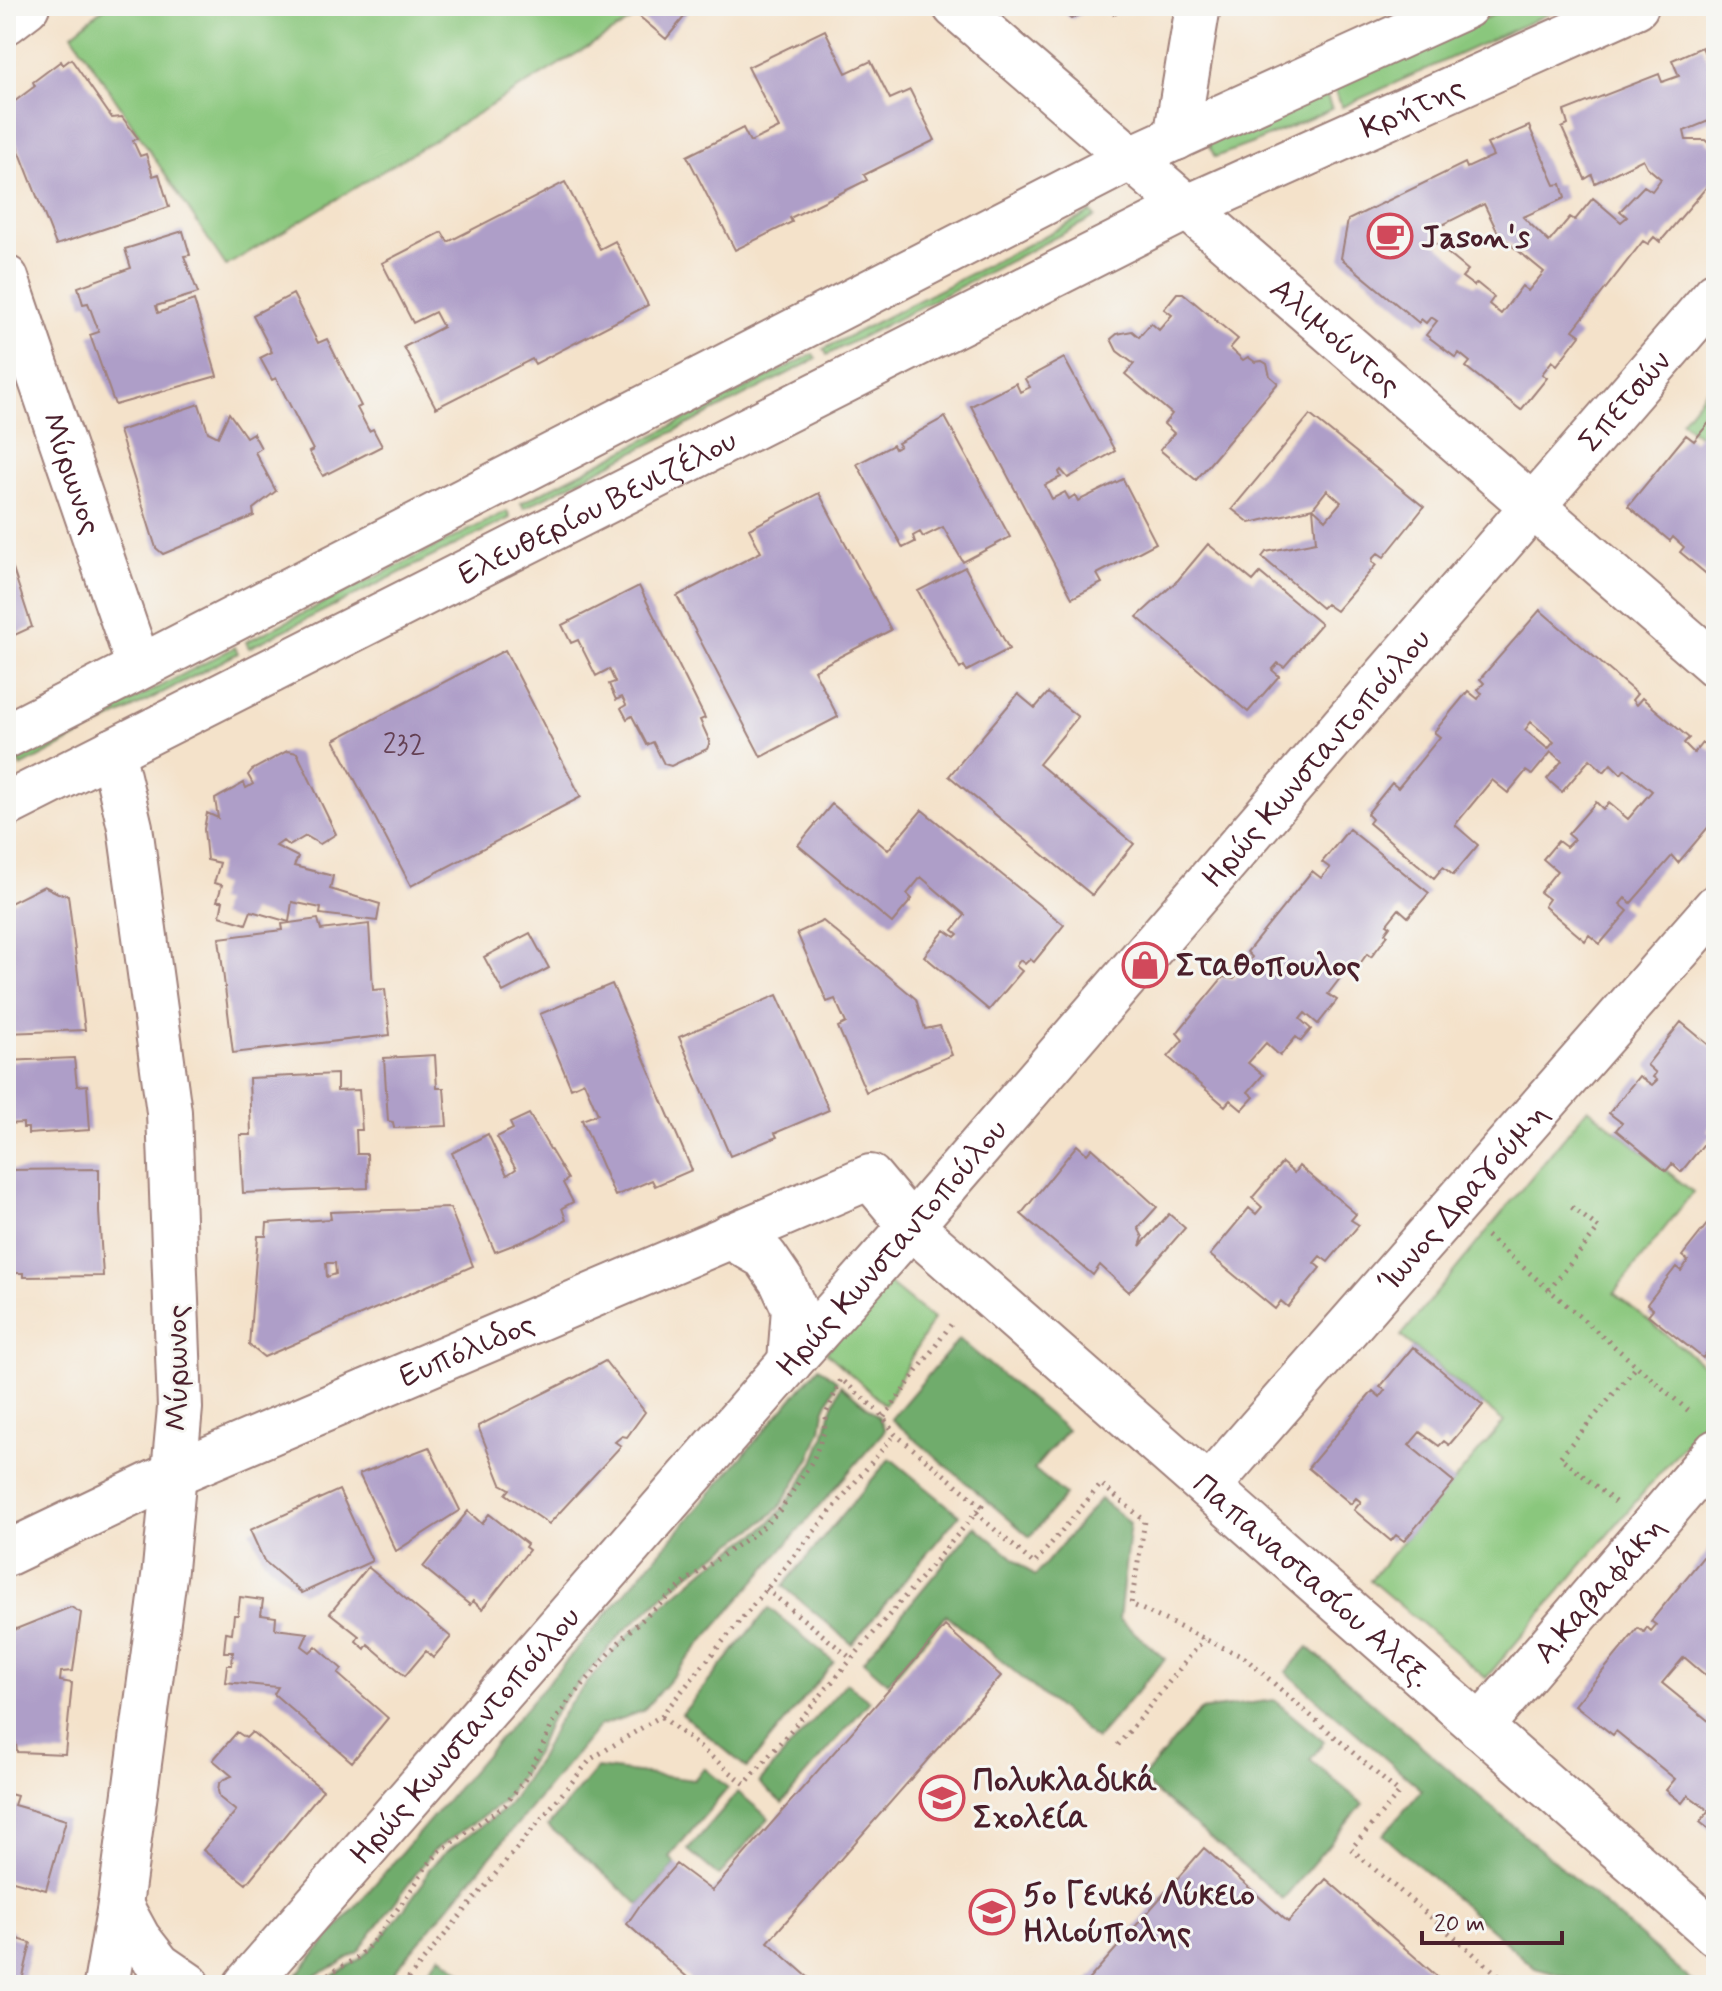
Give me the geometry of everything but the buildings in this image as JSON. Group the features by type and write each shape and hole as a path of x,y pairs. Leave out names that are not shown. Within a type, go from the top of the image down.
{"street":[{"path":"6,22 27,6"},
{"name":"Αλιμούντος","path":"955,6 1716,665"},
{"path":"1176,138 1198,6"},
{"path":"1131,158 1466,6"},
{"name":"Κρήτης","path":"1188,207 1636,6"},
{"name":"Ελευθερίου Βενιζέλου","path":"6,736 1131,158"},
{"name":"Ελευθερίου Βενιζέλου","path":"6,805 1188,207"},
{"name":"Μύρωνος","path":"6,278 139,667"},
{"name":"Σπετσών","path":"1533,506 1716,294"},
{"name":"Ηρώς Κωνσταντοπούλου","path":"246,1985 911,1226 1533,506"},
{"name":"Μύρωνος","path":"106,1985 120,1905 165,1569 180,1408 169,1112 130,827 112,751"},
{"name":"Ίωνος Δραγούμη","path":"1208,1487 1716,907"},
{"name":"Ευπόλιδος","path":"6,1554 173,1474 870,1177 911,1226"},
{"name":"Παπαναστασίου Αλεξ.","path":"911,1226 1716,1934"},
{"path":"729,1236 765,1257 782,1282 794,1308 790,1362"},
{"name":"Α.Καβαφάκη","path":"1480,1727 1716,1452"},
{"path":"120,1905 138,1938 159,1965 188,1985"}],"path":[{"path":"1549,1290 1599,1228 1570,1206"},
{"path":"1453,1207 1693,1415"},
{"path":"884,1417 952,1323 964,1334"},
{"path":"1637,1366 1560,1457 1649,1530"},
{"path":"311,1985 357,1958 371,1944 440,1851 505,1805 525,1779 552,1725 568,1702 627,1633 689,1579 762,1528 781,1509 813,1460 824,1432 827,1412 841,1379 884,1417 895,1434 982,1506 745,1784 661,1716"},
{"path":"403,1985 591,1759 661,1716 895,1434"},
{"path":"976,1513 1034,1564 1101,1484 1145,1521 1131,1604 1245,1658 1399,1793 1351,1849 1510,1985"},
{"path":"766,1589 852,1659"},
{"path":"1118,1745 1204,1639"}],"green space":[{"path":"106,6 616,6 632,20 226,266 72,34"},
{"path":"1512,6 1566,6 1342,107 1333,87"},
{"path":"1324,90 1332,109 1253,143 1215,157 1206,140"},
{"path":"1091,212 1095,217 827,355 824,349"},
{"path":"813,354 816,359 524,508 521,503"},
{"path":"1716,378 1716,450 1681,421"},
{"path":"507,511 510,518 249,648 246,642"},
{"path":"235,647 238,653 21,767 18,761"},
{"path":"1588,1108 1693,1192 1614,1293 1716,1375 1716,1407 1486,1678 1370,1580 1504,1422 1401,1336"},
{"path":"886,1281 933,1319 885,1405 826,1352"},
{"path":"959,1339 1067,1430 1034,1469 1065,1495 1030,1537 891,1419"},
{"path":"819,1367 837,1381 810,1458 779,1508 685,1577 622,1633 562,1702 548,1724 536,1753 502,1803 433,1851 358,1952 315,1975 304,1985 288,1985"},
{"path":"841,1385 878,1416 885,1430 643,1711 599,1726 383,1985 317,1985 372,1948 443,1854 506,1808 540,1757 569,1704 626,1637 709,1566 763,1529 783,1509 814,1462"},
{"path":"890,1458 959,1515 852,1644 783,1586"},
{"path":"1100,1499 1130,1523 1119,1619 1165,1659 1096,1739 946,1615 888,1683 863,1661 975,1526 1035,1576"},
{"path":"769,1608 834,1662 747,1768 682,1714"},
{"path":"1308,1647 1696,1985 1596,1985 1535,1968 1383,1835 1422,1790 1286,1672"},
{"path":"846,1683 870,1701 782,1803 759,1783"},
{"path":"1274,1700 1324,1742 1310,1760 1363,1804 1283,1899 1141,1780 1200,1710"},
{"path":"597,1768 694,1780 704,1768 728,1788 669,1857 676,1864 640,1905 548,1826"},
{"path":"738,1792 769,1818 719,1876 688,1850"},
{"path":"441,1955 476,1985 416,1985"}],"place":[{"name":"Jason's","path":"1390,236"},
{"name":"Σταθοπουλος","path":"1145,965"},
{"name":"Πολυκλαδικά Σχολεία","path":"942,1798"},
{"name":"5ο Γενικό Λύκειο Ηλιούπολης","path":"992,1912"}]}
